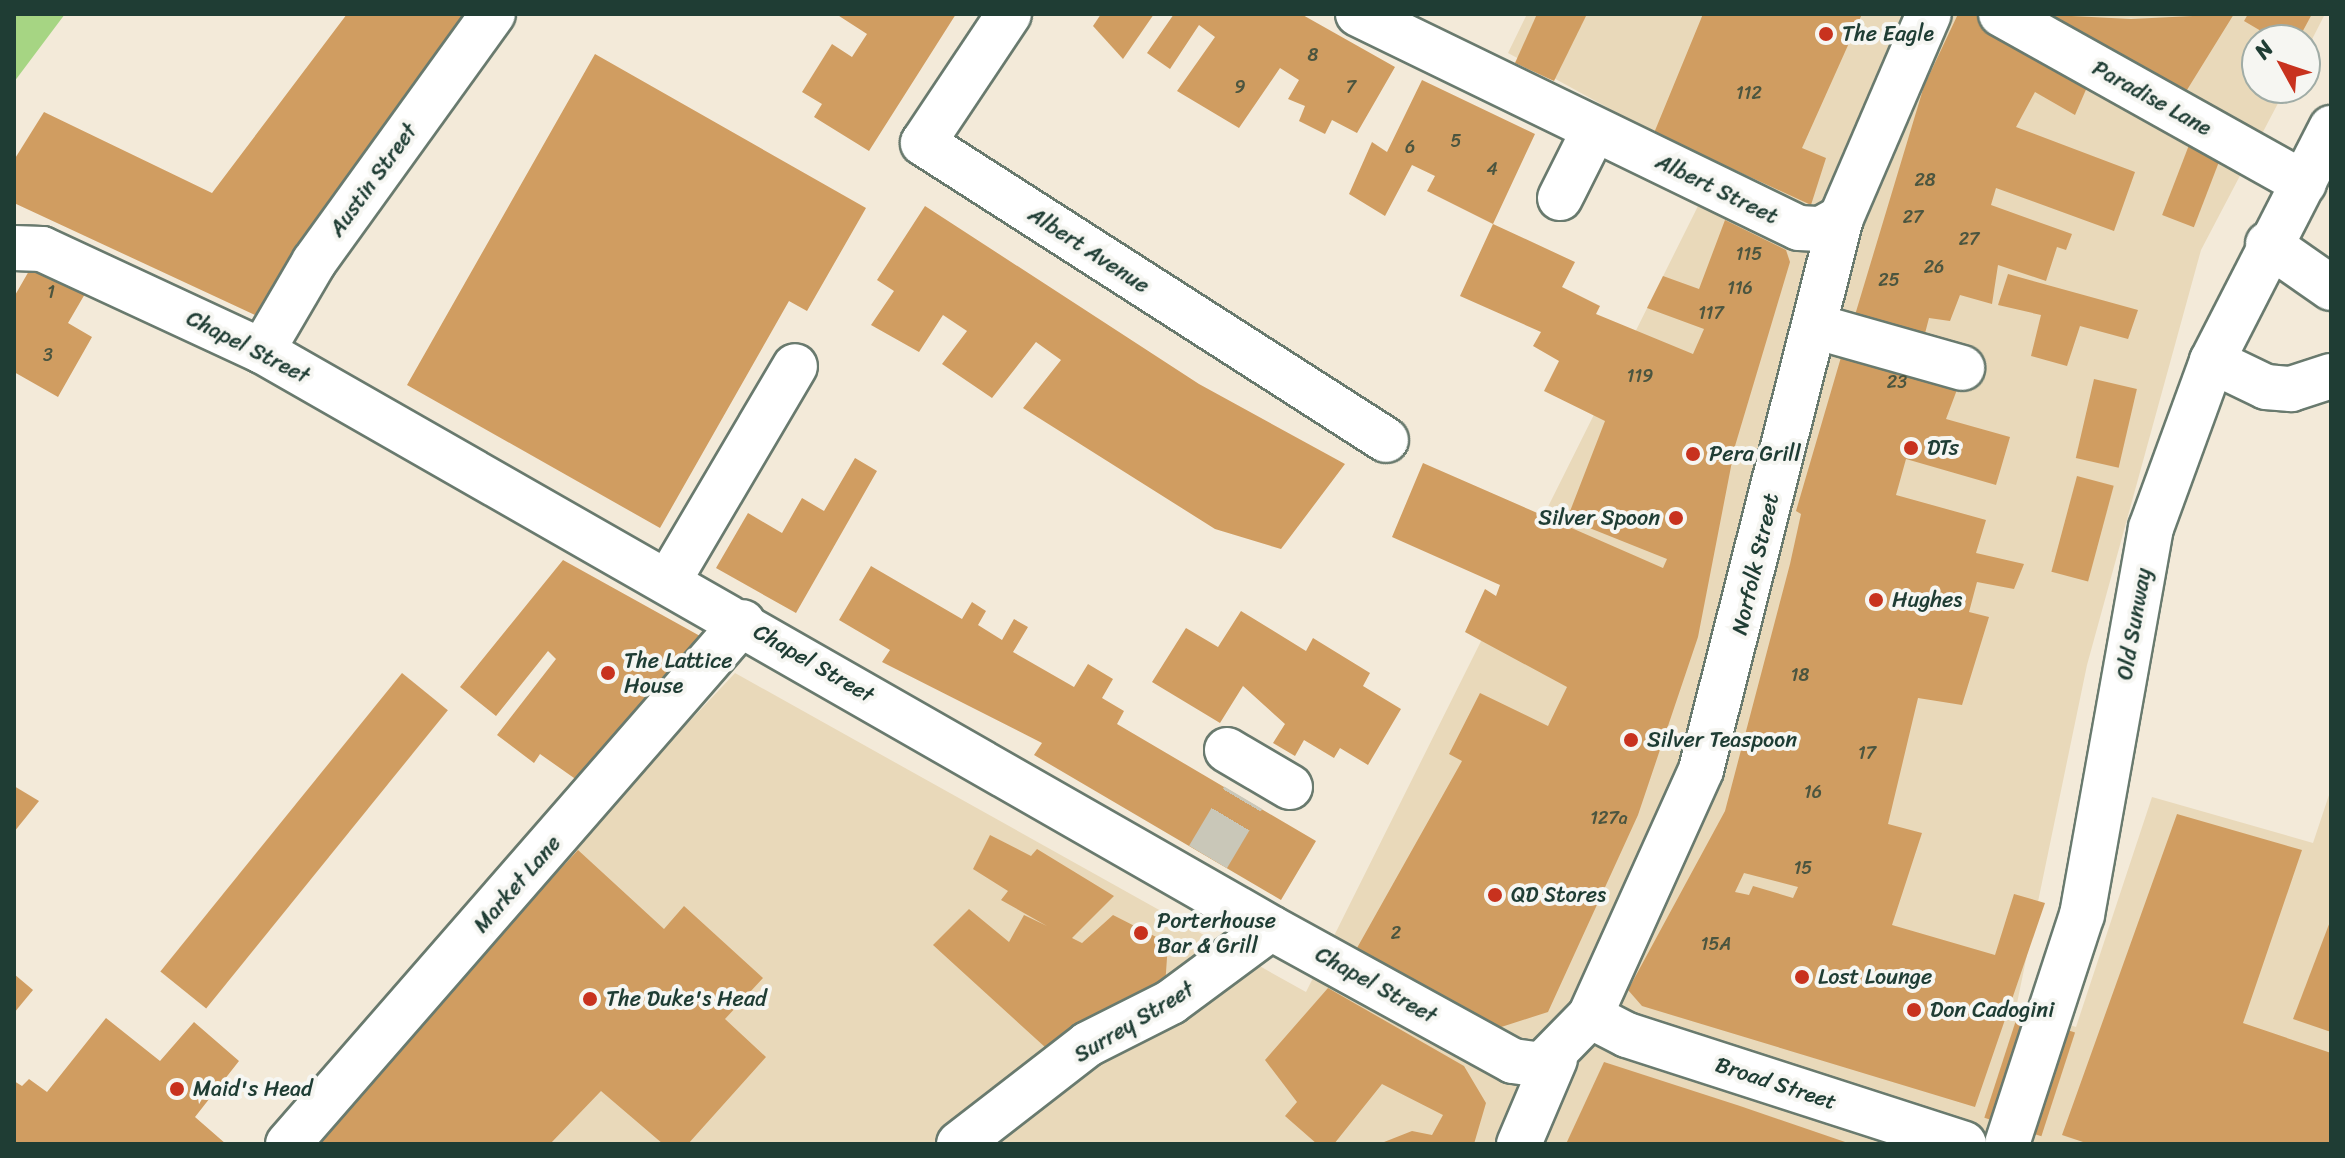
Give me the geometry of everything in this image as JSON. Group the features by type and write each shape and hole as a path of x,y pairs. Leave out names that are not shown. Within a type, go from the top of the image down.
{"street":[{"name":"Austin Street","path":"262,351 314,262 493,14"},
{"name":"Albert Avenue","path":"1009,14 923,143 1386,440"},
{"name":"Albert Street","path":"1358,14 1799,228 1821,229 1841,218"},
{"name":"Norfolk Street","path":"1590,1016 1701,770 1841,218 1929,14"},
{"name":"Paradise Lane","path":"2001,14 2304,183"},
{"name":"Old Sunway","path":"2007,1144 2082,915 2151,528 2212,361 2268,244 2304,183 2331,128"},
{"path":"1560,198 1594,130"},
{"path":"2268,244 2331,288"},
{"name":"Chapel Street","path":"14,248 42,249 262,351 743,622 1200,870 1271,928 1513,1061 1555,1059"},
{"path":"1814,326 1962,368"},
{"path":"2212,361 2266,387 2291,389 2331,376"},
{"path":"669,580 795,366"},
{"name":"Market Lane","path":"288,1144 743,622"},
{"name":"Surrey Street","path":"959,1144 1088,1044 1171,1002 1271,928"},
{"path":"1519,1144 1555,1059 1590,1016"},
{"name":"Broad Street","path":"1590,1016 1627,1035 1964,1144"}],"shaded area":[{"path":"1527,14 2325,14 2320,24 2241,24 2241,104 2278,104 2201,250 2087,665 2016,1008 2076,1027 2152,797 2313,843 2331,789 2331,1144 292,1144 735,673 1306,992 1709,184 1654,133 1508,53"}],"green space":[{"path":"14,14 65,14 14,82"}],"building":[{"path":"347,14 469,14 255,315 14,203 14,160 44,112 212,193"},
{"path":"836,14 956,14 869,151 814,117 822,104 802,92 832,44 852,57 867,34"},
{"path":"1101,14 1154,14 1123,59 1093,26"},
{"path":"1174,14 1301,14 1395,67 1357,133 1332,120 1325,134 1299,121 1305,106 1288,99 1299,80 1280,68 1239,128 1177,91 1215,37 1199,25 1170,69 1147,53"},
{"path":"1537,14 1587,14 1554,81 1515,63"},
{"path":"1703,14 1862,14 1802,148 1826,158 1811,205 1654,133"},
{"path":"1958,14 1977,14 2091,78 2075,115 2035,92 2016,127 2135,172 2114,231 1996,188 1991,205 2072,234 2066,250 2057,247 2046,281 1998,265 1992,304 1960,295 1950,321 1929,318 1922,345 1852,325 1924,86"},
{"path":"2032,14 2131,19 2234,14 2182,98"},
{"path":"2248,14 2312,14 2307,24 2249,24 2244,21"},
{"path":"595,54 866,208 807,311 789,301 660,528 407,385"},
{"path":"1422,80 1535,134 1493,224 1427,191 1435,176 1412,165 1385,216 1349,194 1372,142 1387,152"},
{"path":"2189,145 2221,157 2194,227 2162,215"},
{"path":"925,206 1199,384 1345,464 1281,549 1215,529 1023,408 1061,360 1036,342 992,398 942,364 967,331 943,315 919,352 871,325 894,291 877,280"},
{"path":"1725,220 1786,250 1790,262 1735,446 1698,637 1638,815 1548,1012 1495,1029 1357,948 1462,761 1449,754 1480,693 1548,726 1567,687 1465,632 1485,589 1496,596 1500,585 1392,537 1423,463 1663,568 1667,559 1567,519 1605,421 1544,391 1559,361 1533,346 1541,332 1460,296 1493,224 1575,262 1562,287 1600,306 1596,314 1693,354 1704,329 1647,308 1663,276 1699,289"},
{"path":"37,257 89,287 68,323 92,337 58,397 14,372 14,297"},
{"path":"2008,274 2138,310 2128,339 2080,326 2067,366 2031,356 2041,315 1998,305"},
{"path":"1844,347 1961,379 1946,419 2010,437 1996,485 1906,459 1896,495 1986,520 1976,553 2024,564 2014,589 1977,582 1969,612 1989,617 1962,705 1918,698 1888,824 1922,833 1892,925 1995,955 2014,894 2045,903 1975,1107 1642,1006 1628,990 1725,811 1790,564 1801,514 1796,511","holes":["1744,873 1798,887 1793,898 1753,886 1749,895 1735,892"]},
{"path":"2094,379 2137,389 2119,468 2076,458"},
{"path":"855,458 877,471 796,613 716,568 748,513 782,533 802,498 824,511"},
{"path":"2077,476 2114,486 2088,581 2051,572"},
{"name":"The Lattice House","path":"563,560 700,636 584,785 540,754 534,763 497,735 556,659 548,651 496,716 460,687"},
{"path":"871,566 962,619 972,602 986,611 978,625 1002,640 1014,619 1028,627 1013,652 1074,687 1088,664 1113,679 1102,698 1124,711 1117,724 1316,841 1281,900 1034,755 1042,743 882,662 890,650 839,620"},
{"path":"1241,611 1306,651 1313,638 1370,673 1363,686 1401,709 1368,765 1340,748 1334,758 1304,740 1295,756 1273,743 1285,724 1243,686 1220,723 1152,682 1186,628 1218,647"},
{"path":"402,673 448,710 206,1009 160,971"},
{"path":"14,786 39,801 14,832"},
{"path":"2177,814 2302,850 2243,1023 2331,1053 2331,1144 2089,1144 2062,1135"},
{"path":"990,835 1031,856 1037,849 1114,896 1072,938 1082,943 1113,915 1168,943 1165,987 1046,1048 933,945 969,909 1009,942 1024,915 1047,926 1001,900 1008,891 973,869"},
{"name":"The Duke's Head","path":"578,850 664,929 684,906 763,978 725,1019 766,1057 688,1144 663,1144 601,1091 550,1144 306,1144"},
{"path":"2331,919 2331,1032 2293,1019"},
{"path":"14,974 33,990 14,1013"},
{"path":"1328,988 1464,1066 1486,1103 1474,1144 1379,1144 1412,1131 1432,1135 1443,1115 1382,1084 1334,1144 1317,1144 1285,1116 1297,1102 1265,1060"},
{"path":"2018,1014 2075,1033 2041,1136 1984,1118"},
{"path":"106,1018 160,1061 194,1022 239,1061 195,1117 226,1144 14,1144 14,1081 22,1086 29,1079 47,1092"},
{"path":"1604,1062 1740,1106 1851,1144 1566,1144"}],"tunnel":[{"path":"1208,857 1243,798"}],"place":[{"name":"The Eagle","path":"1826,34"},
{"name":"DTs","path":"1911,448"},
{"name":"Pera Grill","path":"1693,454"},
{"name":"Silver Spoon","path":"1676,518"},
{"name":"Hughes","path":"1876,600"},
{"name":"The Lattice House","path":"608,673"},
{"name":"Silver Teaspoon","path":"1631,740"},
{"name":"QD Stores","path":"1495,895"},
{"name":"Porterhouse Bar & Grill","path":"1141,933"},
{"name":"Lost Lounge","path":"1802,977"},
{"name":"The Duke's Head","path":"590,999"},
{"name":"Don Cadogini","path":"1914,1010"},
{"name":"Maid's Head","path":"177,1089"}]}
